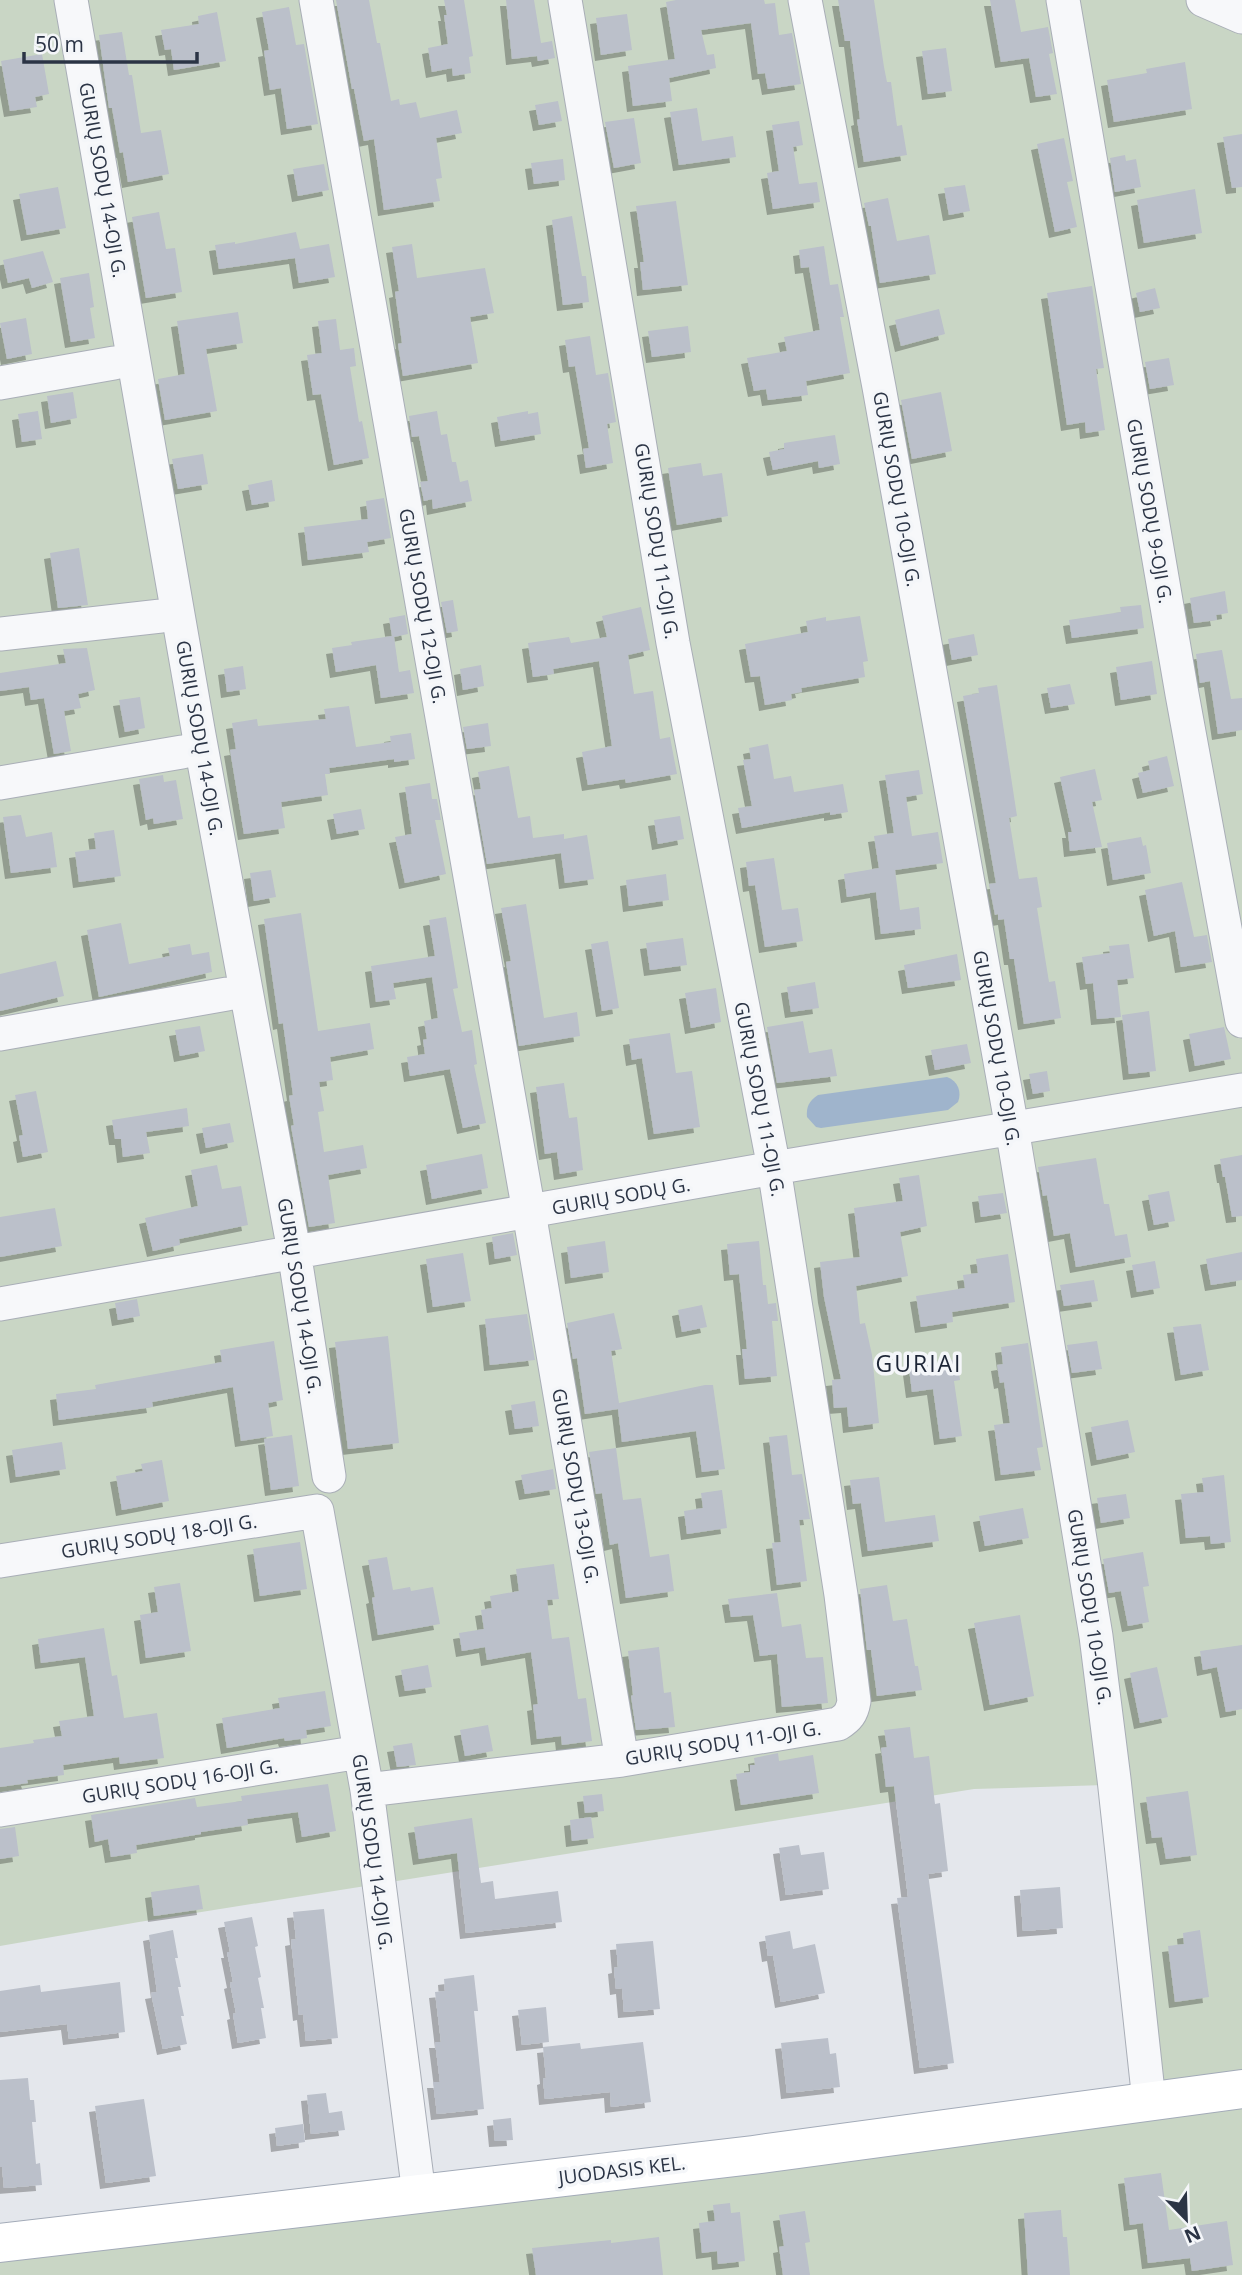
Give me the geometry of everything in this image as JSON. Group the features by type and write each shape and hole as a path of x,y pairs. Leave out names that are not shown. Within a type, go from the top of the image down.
{"main road":[{"name":"JUODASIS KEL.","path":"0,2244 774,2152 1242,2089"}],"street":[{"name":"GURIŲ SODŲ 14-OJI G.","path":"71,0 199,735 294,1251 329,1476"},
{"name":"GURIŲ SODŲ 12-OJI G.","path":"316,0 530,1212"},
{"name":"GURIŲ SODŲ 11-OJI G.","path":"367,1790 622,1760 838,1724 847,1719 853,1710 854,1701 841,1595 774,1168 673,643 565,0"},
{"name":"GURIŲ SODŲ 10-OJI G.","path":"805,0 879,387 1012,1128 1096,1636 1149,2101"},
{"name":"GURIŲ SODŲ 9-OJI G.","path":"1063,0 1179,680 1242,1021"},
{"path":"1203,0 1242,17"},
{"path":"0,383 114,363"},
{"path":"0,634 161,616"},
{"path":"0,783 182,751"},
{"path":"0,1034 227,994"},
{"name":"GURIŲ SODŲ G.","path":"0,1304 774,1168 1242,1090"},
{"name":"GURIŲ SODŲ 13-OJI G.","path":"530,1212 622,1760"},
{"name":"GURIŲ SODŲ 14-OJI G.","path":"317,1511 367,1790 419,2194"},
{"name":"GURIŲ SODŲ 18-OJI G.","path":"0,1561 317,1511"},
{"name":"GURIŲ SODŲ 16-OJI G.","path":"0,1810 360,1752"}],"green space":[{"path":"0,0 1242,0 1242,2073 1138,2087 1105,1785 974,1789 0,1946"},
{"path":"1242,2100 1242,2275 0,2275 0,2257"}],"water":[{"path":"947,1077 956,1084 960,1094 958,1102 948,1110 821,1128 816,1127 807,1117 809,1104 818,1095"}],"building":[{"path":"336,0 369,0 391,101 399,99 400,105 416,102 420,118 457,110 462,133 436,138 442,178 436,179 440,201 384,210 374,139 364,141"},
{"path":"444,0 464,0 473,56 469,57 471,73 453,76 452,68 432,72 428,48 448,44"},
{"path":"506,0 534,0 541,43 552,41 555,58 538,61 537,56 512,59"},
{"path":"764,0 765,4 775,3 779,35 792,33 801,84 768,89 765,73 758,74 751,23 701,30 707,55 714,54 716,68 669,78 672,101 633,106 628,66 675,59 666,2"},
{"path":"838,0 874,0 887,82 891,82 897,126 902,125 907,155 864,162 857,120 860,119 850,41 845,41"},
{"path":"990,0 1015,0 1021,32 1048,27 1053,53 1049,54 1057,94 1036,97 1029,58 1001,62"},
{"path":"289,7 296,45 304,44 318,124 287,129 281,88 270,90 264,51 269,50 262,12"},
{"path":"217,12 226,61 174,70 171,49 165,50 161,30 199,24 198,16"},
{"path":"627,14 632,50 601,55 596,18"},
{"path":"122,32 141,133 161,130 169,174 128,182 112,108 109,108 99,35"},
{"path":"946,48 952,91 928,94 922,51"},
{"path":"42,54 49,94 35,97 37,107 10,111 1,61"},
{"path":"1185,62 1192,109 1114,122 1107,80 1147,73 1146,69"},
{"path":"558,101 562,121 539,125 535,105"},
{"path":"697,108 702,141 733,136 736,157 679,165 670,112"},
{"path":"634,118 641,163 614,168 605,122"},
{"path":"799,121 803,145 793,147 799,184 817,182 820,202 773,209 767,173 779,171 772,125"},
{"path":"1242,134 1242,187 1232,188 1223,137"},
{"path":"1064,138 1073,181 1067,182 1077,227 1055,232 1037,144"},
{"path":"1125,155 1126,161 1136,159 1141,187 1115,192 1110,158"},
{"path":"563,159 565,180 534,184 531,163"},
{"path":"324,164 329,190 298,196 293,169"},
{"path":"965,185 970,211 949,215 944,188"},
{"path":"58,187 66,228 27,235 19,194"},
{"path":"1195,189 1202,233 1144,243 1137,200"},
{"path":"888,198 897,241 929,235 936,274 880,283 871,226 864,203"},
{"path":"676,201 688,285 643,290 640,262 644,262 636,206"},
{"path":"159,212 166,249 175,248 182,292 146,298 132,217"},
{"path":"572,216 589,302 563,305 552,220"},
{"path":"296,232 300,249 329,244 335,277 299,283 295,258 219,269 215,245 235,244"},
{"path":"412,244 417,278 485,268 494,313 470,317 478,363 403,376 398,344 402,343 395,292 399,291 392,247"},
{"path":"824,246 830,285 838,284 844,317 840,317 850,373 806,381 808,395 768,400 766,389 754,391 747,358 787,351 784,337 820,330 809,267 801,268 799,250"},
{"path":"43,251 53,282 32,288 29,278 8,283 3,260"},
{"path":"89,273 94,307 90,308 95,338 71,342 60,278"},
{"path":"1092,286 1104,368 1096,369 1105,430 1086,433 1085,422 1067,425 1047,293"},
{"path":"1155,288 1160,308 1140,312 1136,293"},
{"path":"939,309 945,334 901,346 895,320"},
{"path":"238,312 243,343 206,349 217,411 165,420 158,379 185,374 177,321"},
{"path":"26,318 32,354 7,359 0,323"},
{"path":"336,319 340,350 354,348 356,366 350,367 359,422 362,421 369,458 334,465 321,394 313,395 307,355 322,353 318,321"},
{"path":"688,326 691,352 652,357 648,331"},
{"path":"590,336 596,375 608,373 616,422 607,424 613,463 586,468 583,449 589,448 575,366 569,367 565,340"},
{"path":"1169,358 1174,385 1150,389 1145,362"},
{"path":"73,392 77,418 51,423 47,396"},
{"path":"941,392 952,451 912,459 901,400"},
{"path":"38,411 42,439 22,442 18,414"},
{"path":"437,411 441,435 447,434 452,462 456,462 460,482 468,480 472,501 433,509 432,499 424,501 420,482 428,481 419,436 412,437 409,416"},
{"path":"528,411 528,414 538,412 541,434 501,441 497,417"},
{"path":"835,435 840,464 819,468 818,461 773,470 769,452 784,449 784,443"},
{"path":"203,454 208,484 178,489 172,459"},
{"path":"701,463 703,476 722,473 728,516 677,525 668,468"},
{"path":"272,480 275,501 252,505 248,485"},
{"path":"384,498 391,538 367,542 369,552 308,560 304,527 368,519 366,501"},
{"path":"79,548 88,605 58,608 50,553"},
{"path":"1225,591 1228,613 1216,615 1217,620 1194,623 1190,598"},
{"path":"453,600 458,631 447,633 441,602"},
{"path":"1141,605 1144,628 1072,638 1069,620 1121,612 1120,607"},
{"path":"641,607 650,650 628,655 634,694 653,691 660,739 670,737 677,774 626,783 625,779 588,785 582,752 612,746 599,661 553,669 554,674 533,677 528,643 569,637 571,643 607,637 602,616"},
{"path":"405,615 408,634 394,637 399,672 410,670 414,693 381,698 376,665 336,672 332,648 352,645 351,642 392,636 389,618"},
{"path":"860,616 868,661 863,662 865,677 801,688 802,692 791,694 792,700 765,705 760,676 751,677 745,644 808,632 806,621 826,617 826,621"},
{"path":"974,634 978,655 952,660 948,639"},
{"path":"87,648 95,690 78,694 81,708 64,711 71,751 54,754 44,698 31,700 29,687 0,691 0,673 66,663 63,649"},
{"path":"1222,650 1231,699 1242,698 1242,730 1218,734 1210,681 1200,683 1196,654"},
{"path":"1152,661 1157,694 1121,700 1116,667"},
{"path":"481,665 484,686 463,690 460,669"},
{"path":"243,666 246,689 227,692 224,669"},
{"path":"1070,684 1075,704 1051,708 1047,688"},
{"path":"997,685 1017,816 1009,818 1019,879 1037,877 1042,907 1037,908 1049,982 1055,981 1061,1018 1024,1024 1014,959 1010,959 1004,919 998,920 998,914 995,915 989,884 996,883 963,696 979,693 978,688"},
{"path":"140,697 145,728 125,732 119,700"},
{"path":"349,706 356,747 391,742 390,736 411,733 415,759 394,762 394,759 329,768 330,774 325,774 328,795 281,802 285,828 244,834 230,750 236,749 232,723 257,719 258,726 326,719 324,709"},
{"path":"488,723 491,746 467,749 463,727"},
{"path":"768,744 774,779 791,776 794,792 843,784 848,812 830,815 830,812 742,828 738,808 752,806 743,760 751,759 749,748"},
{"path":"1167,756 1174,786 1143,793 1138,773 1150,770 1148,761"},
{"path":"509,766 518,818 530,816 533,838 564,834 564,839 587,835 594,879 565,883 561,853 487,864 474,790 481,789 478,772"},
{"path":"1095,769 1102,800 1092,802 1102,847 1070,851 1068,832 1072,832 1060,777"},
{"path":"919,770 923,794 906,797 912,836 938,832 943,863 895,870 900,910 919,907 921,929 881,934 876,892 847,897 844,874 879,868 874,836 894,833 885,775"},
{"path":"163,775 164,782 176,780 183,819 154,824 153,818 146,820 139,779"},
{"path":"430,783 432,799 437,799 441,820 435,820 446,874 405,883 395,837 412,834 405,787"},
{"path":"361,809 365,829 337,834 333,814"},
{"path":"21,815 26,837 52,832 57,867 11,873 3,817"},
{"path":"680,816 684,839 658,844 654,820"},
{"path":"114,830 121,876 79,882 75,852 96,849 94,833"},
{"path":"1141,837 1143,846 1146,845 1151,873 1113,880 1107,843"},
{"path":"774,858 782,910 798,908 803,941 765,947 755,885 749,886 746,862"},
{"path":"271,870 276,897 254,901 250,873"},
{"path":"666,874 669,900 629,906 626,880"},
{"path":"1182,882 1194,937 1207,935 1212,962 1181,967 1175,931 1154,936 1145,890"},
{"path":"526,904 544,1018 577,1012 580,1036 519,1046 506,962 511,961 501,908"},
{"path":"301,913 318,1031 370,1023 374,1049 330,1057 333,1080 319,1082 324,1111 318,1112 324,1152 363,1145 367,1168 328,1175 335,1223 309,1227 291,1126 294,1125 289,1096 293,1095 283,1023 279,1024 264,919"},
{"path":"446,917 458,988 453,989 462,1032 472,1030 477,1064 474,1065 486,1123 463,1128 450,1069 410,1076 407,1057 425,1054 423,1040 427,1039 424,1021 438,1018 432,977 393,983 396,999 376,1002 371,966 435,956 429,920"},
{"path":"121,923 129,964 170,956 168,948 190,944 192,955 209,952 212,972 99,997 87,930"},
{"path":"683,938 687,965 650,970 646,943"},
{"path":"608,941 619,1008 602,1011 591,944"},
{"path":"1129,944 1134,978 1117,980 1121,1017 1097,1019 1093,983 1086,984 1082,957 1110,953 1109,946"},
{"path":"957,954 961,980 908,988 904,965"},
{"path":"56,961 64,996 0,1011 0,974"},
{"path":"815,982 819,1008 791,1012 787,987"},
{"path":"716,988 721,1022 691,1028 685,993"},
{"path":"1149,1011 1156,1071 1129,1074 1122,1015"},
{"path":"803,1021 809,1053 832,1049 837,1076 777,1083 767,1027"},
{"path":"200,1026 205,1051 180,1056 175,1030"},
{"path":"1224,1027 1231,1059 1195,1066 1189,1034"},
{"path":"670,1033 676,1073 692,1071 700,1127 654,1134 642,1058 632,1060 629,1039"},
{"path":"967,1044 971,1063 935,1070 931,1050"},
{"path":"1047,1071 1050,1091 1033,1094 1029,1074"},
{"path":"564,1083 569,1118 577,1117 583,1170 560,1174 557,1152 545,1154 536,1087"},
{"path":"36,1091 48,1152 23,1157 19,1136 23,1135 15,1095"},
{"path":"187,1108 189,1126 146,1132 150,1153 123,1157 121,1139 115,1139 112,1120"},
{"path":"230,1123 234,1142 206,1148 202,1128"},
{"path":"482,1154 488,1188 432,1199 426,1165"},
{"path":"1242,1155 1242,1216 1232,1217 1220,1159"},
{"path":"1096,1158 1104,1204 1109,1204 1115,1236 1127,1234 1131,1257 1076,1267 1070,1233 1054,1236 1047,1195 1043,1196 1038,1167"},
{"path":"217,1165 222,1189 241,1186 248,1225 179,1239 180,1245 153,1251 145,1218 198,1206 191,1170"},
{"path":"919,1175 927,1226 900,1232 908,1276 856,1286 860,1324 865,1323 872,1355 879,1423 849,1427 847,1407 834,1408 832,1380 841,1379 824,1297 820,1262 860,1257 854,1208 903,1201 899,1178"},
{"path":"1169,1191 1175,1221 1154,1225 1148,1195"},
{"path":"1003,1193 1007,1213 981,1217 978,1196"},
{"path":"55,1208 62,1246 0,1257 0,1217"},
{"path":"513,1233 517,1255 495,1259 492,1237"},
{"path":"605,1241 609,1272 571,1278 567,1247"},
{"path":"759,1241 763,1285 766,1285 768,1304 776,1303 778,1321 772,1321 777,1376 745,1379 742,1349 747,1349 739,1274 730,1275 727,1244"},
{"path":"1242,1252 1242,1280 1211,1285 1206,1259"},
{"path":"463,1253 471,1301 433,1307 426,1259"},
{"path":"1008,1254 1015,1302 952,1312 953,1322 921,1327 916,1296 965,1288 963,1275 978,1273 976,1259"},
{"path":"1155,1261 1160,1288 1137,1292 1132,1265"},
{"path":"1094,1280 1098,1301 1064,1306 1060,1285"},
{"path":"137,1299 140,1316 118,1320 115,1303"},
{"path":"702,1305 707,1327 682,1332 678,1310"},
{"path":"614,1313 622,1349 611,1351 619,1403 713,1385 725,1469 702,1472 696,1431 622,1442 618,1409 585,1414 577,1358 573,1359 567,1323"},
{"path":"527,1314 535,1360 490,1365 485,1319"},
{"path":"1201,1324 1209,1370 1181,1375 1173,1327"},
{"path":"388,1336 399,1443 348,1449 335,1342"},
{"path":"274,1341 283,1400 268,1403 273,1436 241,1441 233,1387 152,1402 153,1407 59,1420 56,1394 96,1389 95,1385 222,1362 220,1350"},
{"path":"1097,1341 1102,1369 1072,1373 1067,1345"},
{"path":"1028,1343 1043,1447 1037,1448 1041,1470 1001,1475 994,1425 1010,1423 1004,1382 1000,1383 997,1365 1003,1364 1001,1347"},
{"path":"957,1359 960,1380 954,1381 962,1436 940,1439 933,1389 912,1392 909,1369"},
{"path":"535,1401 539,1426 515,1429 511,1405"},
{"path":"1128,1420 1135,1452 1097,1460 1091,1427"},
{"path":"292,1435 299,1486 271,1490 264,1439"},
{"path":"787,1435 792,1475 802,1474 810,1519 799,1520 807,1581 777,1585 772,1543 781,1542 769,1437"},
{"path":"62,1442 66,1469 16,1477 12,1450"},
{"path":"616,1448 623,1500 641,1498 650,1557 669,1554 674,1591 626,1598 618,1543 610,1545 602,1493 596,1494 589,1452"},
{"path":"162,1460 169,1501 122,1510 116,1476 143,1471 141,1464"},
{"path":"553,1469 556,1489 525,1494 521,1475"},
{"path":"1224,1475 1231,1542 1211,1544 1210,1536 1186,1538 1181,1494 1204,1492 1202,1478"},
{"path":"879,1477 885,1522 935,1515 939,1541 868,1551 861,1503 853,1504 850,1480"},
{"path":"722,1490 727,1528 687,1534 684,1511 703,1508 701,1493"},
{"path":"1126,1494 1130,1518 1101,1523 1097,1498"},
{"path":"1023,1508 1029,1538 985,1546 979,1516"},
{"path":"300,1542 307,1589 260,1596 253,1549"},
{"path":"1143,1552 1149,1586 1143,1587 1149,1622 1128,1626 1121,1591 1109,1593 1103,1559"},
{"path":"387,1557 393,1590 410,1587 411,1591 433,1587 440,1624 378,1635 368,1560"},
{"path":"554,1564 559,1599 547,1600 552,1639 569,1637 578,1699 586,1698 592,1741 562,1745 561,1736 537,1739 533,1705 538,1704 531,1652 487,1660 485,1647 462,1651 459,1633 484,1629 481,1610 492,1608 490,1596 519,1591 516,1569"},
{"path":"180,1583 191,1651 146,1658 140,1615 158,1612 154,1587"},
{"path":"887,1585 893,1621 907,1619 922,1690 877,1696 871,1650 867,1650 860,1589"},
{"path":"777,1593 782,1627 801,1624 806,1658 823,1657 828,1703 782,1707 777,1654 760,1656 753,1615 731,1617 728,1599"},
{"path":"1020,1615 1034,1696 990,1705 974,1623"},
{"path":"104,1628 112,1676 117,1675 124,1718 157,1713 164,1758 120,1764 119,1757 63,1765 64,1775 0,1787 0,1748 62,1736 59,1721 94,1716 85,1657 41,1663 38,1639"},
{"path":"1242,1645 1242,1709 1226,1712 1217,1667 1203,1670 1200,1651"},
{"path":"659,1647 664,1693 671,1692 675,1727 636,1730 628,1651"},
{"path":"428,1665 432,1687 405,1691 401,1670"},
{"path":"1157,1667 1168,1717 1140,1723 1130,1673"},
{"path":"325,1691 331,1726 306,1730 307,1738 285,1741 284,1738 227,1748 222,1718 280,1708 278,1698"},
{"path":"488,1725 493,1751 465,1756 460,1730"},
{"path":"910,1727 914,1758 929,1756 935,1804 940,1803 948,1871 928,1874 954,2063 920,2068 897,1898 908,1897 894,1786 886,1787 881,1748 887,1747 884,1730"},
{"path":"412,1743 416,1765 397,1767 393,1746"},
{"path":"778,1753 779,1761 813,1755 819,1793 741,1805 736,1774 750,1772 750,1765 755,1765 754,1758"},
{"path":"328,1784 336,1831 302,1837 298,1812 247,1819 248,1825 136,1845 137,1853 111,1857 108,1839 95,1842 91,1815 195,1798 197,1807 242,1801 241,1796"},
{"path":"1188,1791 1197,1855 1166,1859 1162,1837 1152,1838 1146,1797"},
{"path":"602,1794 604,1811 585,1813 583,1796"},
{"path":"591,1817 594,1838 572,1841 570,1820"},
{"path":"472,1818 481,1883 493,1881 495,1899 558,1891 562,1922 466,1933 457,1853 419,1859 414,1827"},
{"path":"15,1827 19,1856 0,1859 0,1829"},
{"path":"799,1845 801,1855 824,1852 829,1889 786,1895 779,1848"},
{"path":"199,1885 203,1909 154,1916 151,1892"},
{"path":"1060,1887 1063,1928 1023,1931 1020,1890"},
{"path":"324,1909 338,2038 306,2041 303,2014 299,2015 291,1940 296,1939 293,1912"},
{"path":"252,1917 258,1946 255,1947 261,1977 258,1978 266,2038 238,2043 230,1983 233,1982 227,1952 230,1952 224,1922"},
{"path":"173,1930 181,1987 178,1987 184,2016 181,2016 187,2044 163,2049 151,1993 157,1992 149,1935"},
{"path":"1200,1930 1209,1997 1175,2002 1168,1946 1184,1944 1183,1933"},
{"path":"790,1931 793,1949 815,1944 825,1993 781,2002 773,1955 768,1956 765,1936"},
{"path":"653,1941 660,2009 624,2012 622,1988 616,1989 616,1944"},
{"path":"474,1975 478,2011 474,2011 484,2109 437,2114 433,2082 440,2082 435,2042 441,2042 435,1992 445,1991 444,1979"},
{"path":"120,1982 125,2032 69,2039 67,2024 0,2032 0,1991 40,1985 41,1992"},
{"path":"546,2007 549,2042 522,2045 518,2010"},
{"path":"828,2038 830,2054 836,2053 840,2087 787,2093 781,2043"},
{"path":"643,2042 651,2102 611,2107 610,2092 545,2099 543,2047 580,2043 581,2049"},
{"path":"28,2078 30,2100 34,2100 36,2122 32,2122 36,2164 40,2163 42,2185 4,2188 0,2167 0,2080"},
{"path":"326,2093 329,2113 342,2111 345,2130 311,2134 307,2095"},
{"path":"144,2099 156,2176 106,2183 95,2106"},
{"path":"511,2118 513,2140 495,2141 493,2120"},
{"path":"303,2124 305,2142 277,2146 275,2128"},
{"path":"1161,2173 1169,2230 1227,2221 1233,2265 1192,2271 1190,2258 1148,2263 1143,2223 1130,2225 1124,2178"},
{"path":"730,2203 731,2213 740,2212 745,2261 718,2264 717,2251 702,2253 699,2223 715,2221 713,2205"},
{"path":"1061,2210 1063,2237 1067,2237 1070,2275 1028,2275 1024,2213"},
{"path":"805,2211 810,2242 805,2243 810,2275 783,2275 779,2247 784,2246 779,2215"},
{"path":"659,2237 663,2275 536,2275 532,2248"}],"district":[{"name":"GURIAI","path":"919,1363"}]}
